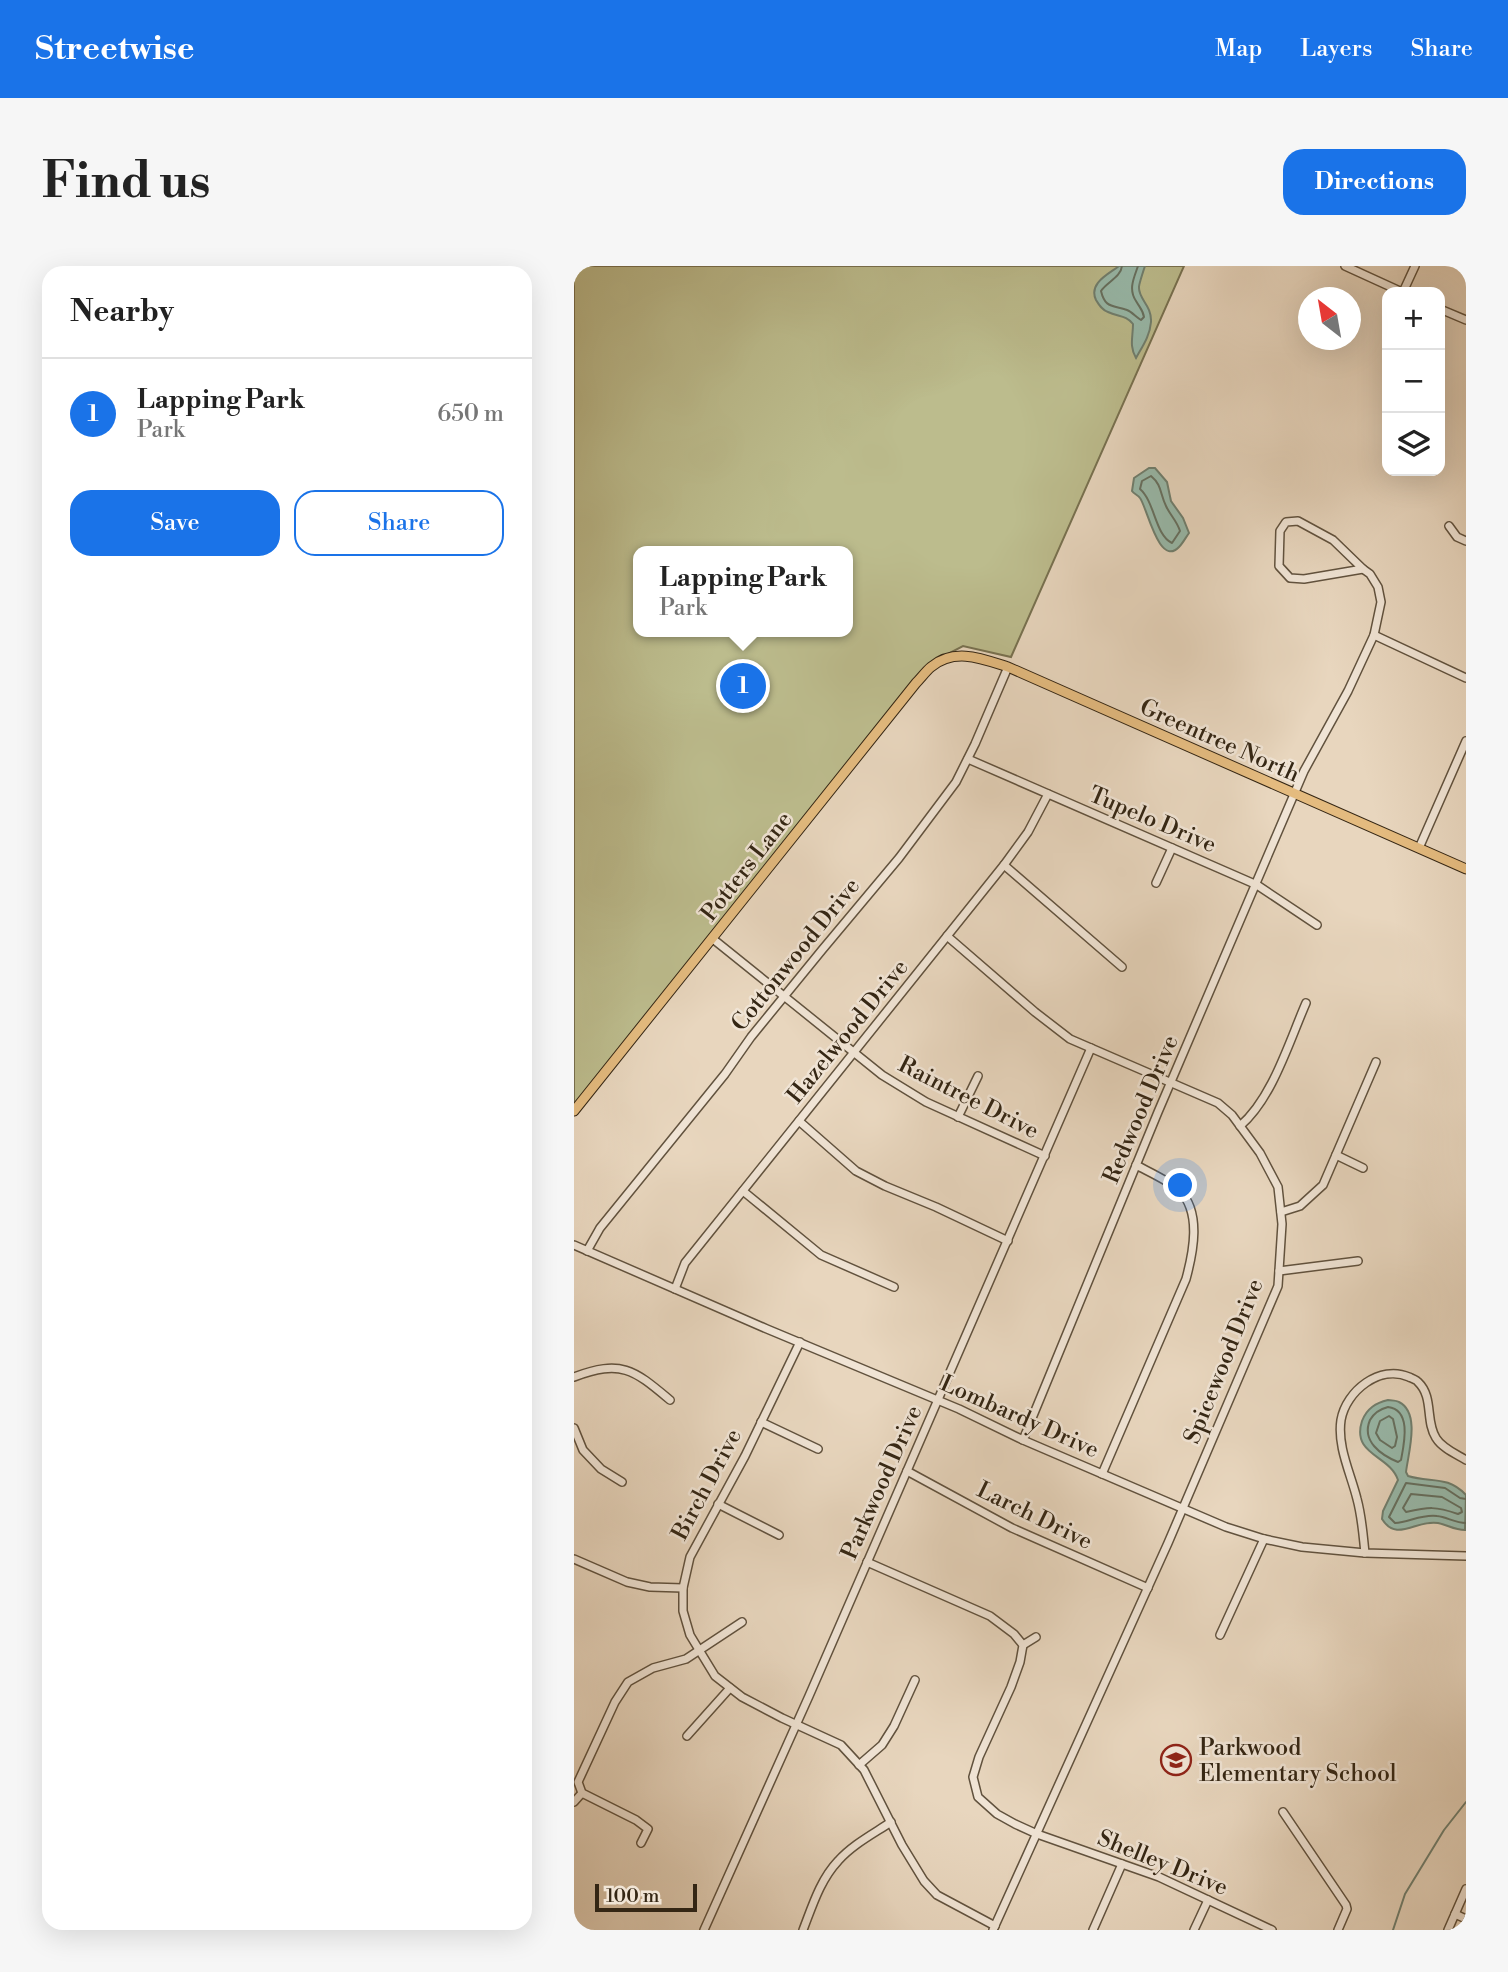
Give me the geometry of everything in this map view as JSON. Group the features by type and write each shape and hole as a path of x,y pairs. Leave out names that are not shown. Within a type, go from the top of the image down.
{"main road":[{"name":"Greentree North","path":"956,656 974,656 1008,667 1466,869"},
{"name":"Potters Lane","path":"574,1111 916,683 933,665 956,656"}],"street":[{"path":"1345,266 1392,287"},
{"path":"1405,287 1415,266"},
{"path":"1445,311 1466,320"},
{"name":"Redwood Drive","path":"1023,1440 1136,1165 1304,771 1348,691 1374,635 1381,602 1378,587 1370,574 1333,540 1298,521 1286,522 1280,531 1279,566 1290,578 1304,579 1363,569"},
{"path":"1449,526 1457,537 1466,541"},
{"path":"1374,635 1466,678"},
{"name":"Cottonwood Drive","path":"587,1251 600,1228 784,996 899,858 956,782 1008,667"},
{"path":"1419,848 1466,741"},
{"name":"Tupelo Drive","path":"968,759 1257,885 1317,925"},
{"name":"Hazelwood Drive","path":"675,1289 685,1263 1004,865 1028,832 1048,794"},
{"path":"1156,883 1172,848"},
{"path":"1004,865 1122,967"},
{"name":"Spicewood Drive","path":"947,936 1070,1039 1218,1103 1232,1115 1260,1153 1278,1187 1282,1224 1278,1286 1148,1588 994,1928"},
{"name":"Raintree Drive","path":"713,939 882,1075 926,1102 1045,1156"},
{"path":"1240,1126 1252,1117 1265,1099 1306,1003"},
{"name":"Parkwood Drive","path":"704,1930 1091,1048"},
{"path":"1281,1212 1300,1206 1323,1185 1377,1062"},
{"path":"958,1117 978,1076"},
{"path":"799,1121 856,1171 1008,1241"},
{"path":"1336,1155 1363,1168"},
{"path":"1102,1474 1186,1279 1193,1254 1193,1218 1188,1203 1179,1190 1136,1165"},
{"path":"743,1191 821,1255 894,1287"},
{"name":"Lombardy Drive","path":"574,1245 1226,1527 1303,1547 1365,1553 1466,1556"},
{"path":"1279,1271 1358,1261"},
{"name":"Birch Drive","path":"800,1342 690,1557 683,1588 683,1611 690,1635 715,1676 742,1697 841,1745 864,1770 902,1845 924,1881 937,1895 994,1928"},
{"path":"574,1377 610,1367 628,1370 646,1380 670,1401"},
{"path":"1365,1553 1359,1506 1341,1440 1341,1419 1352,1395 1367,1381 1385,1374 1401,1373 1418,1381 1427,1396 1430,1424 1436,1438 1447,1449 1466,1460"},
{"path":"761,1422 818,1449"},
{"path":"574,1428 583,1450 601,1469 622,1482"},
{"name":"Larch Drive","path":"907,1471 1012,1528 1148,1588"},
{"path":"718,1504 779,1535"},
{"path":"1220,1635 1264,1539"},
{"path":"574,1559 627,1582 650,1587 683,1588"},
{"path":"867,1562 990,1616 1014,1634 1023,1645 1036,1637"},
{"path":"641,1843 648,1829 636,1819 582,1793 578,1782 615,1702 628,1682 653,1668 686,1659 743,1622"},
{"name":"Shelley Drive","path":"1023,1645 1011,1687 979,1757 973,1777 978,1797 997,1814 1037,1834 1159,1877 1272,1930"},
{"path":"859,1765 882,1745 894,1727 915,1680"},
{"path":"687,1736 730,1688"},
{"path":"574,1802 582,1793"},
{"path":"1283,1812 1346,1905 1347,1909 1338,1930"},
{"path":"803,1930 824,1881 837,1861 858,1843 891,1822"},
{"path":"1093,1930 1122,1864"},
{"path":"1448,1930 1466,1889"},
{"path":"1194,1930 1208,1900"},
{"path":"1455,1914 1466,1919"}],"green space":[{"path":"574,266 1184,266 1011,657 963,646 936,660 574,1108"}],"water":[{"path":"1119,266 1145,266 1139,291 1151,316 1151,322 1136,358 1132,345 1133,324 1104,310 1094,294 1097,284"},
{"path":"1149,468 1155,468 1167,482 1171,501 1183,518 1189,533 1179,547 1172,551 1165,549 1160,543 1140,498 1132,491 1134,478"},
{"path":"1388,1400 1399,1402 1406,1407 1410,1415 1412,1434 1406,1472 1408,1476 1445,1482 1466,1495 1465,1530 1430,1523 1401,1530 1388,1526 1382,1519 1383,1511 1398,1480 1387,1465 1366,1448 1360,1432 1362,1421 1369,1409"}],"waterway":[{"path":"1393,1930 1405,1894 1444,1830 1466,1802"}],"place":[{"name":"Lapping Park","path":"743,686"},
{"name":"Parkwood Elementary School","path":"1176,1760"}]}
